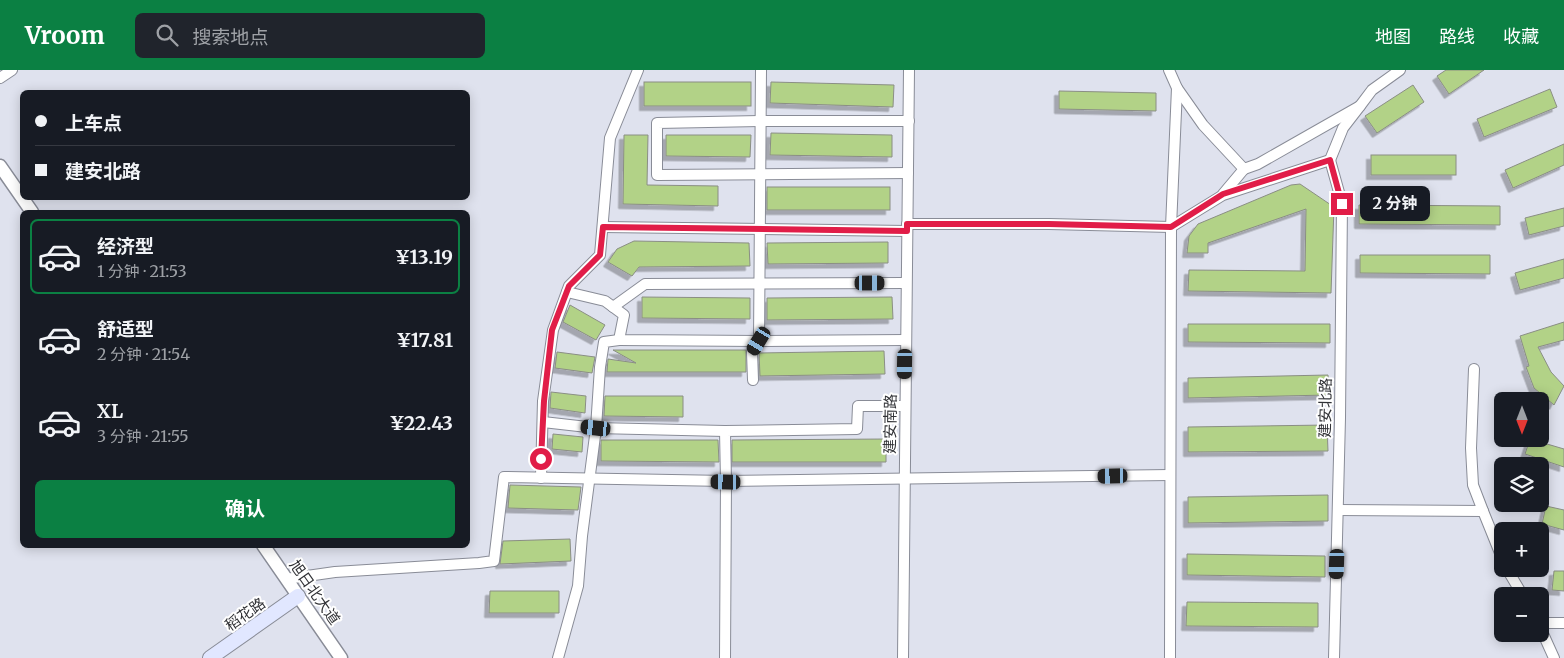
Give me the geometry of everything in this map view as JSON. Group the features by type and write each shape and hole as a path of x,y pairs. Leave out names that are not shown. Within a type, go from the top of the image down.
{"main road":[{"name":"稻花路","path":"210,658 298,596"}],"street":[{"path":"0,78 12,70"},
{"path":"540,478 544,401 552,330 569,286 600,255 610,138 638,70"},
{"path":"752,380 752,352 759,341 761,70"},
{"name":"建安南路","path":"903,658 909,70"},
{"path":"1169,70 1177,88 1203,125 1244,170"},
{"path":"603,227 759,229 1049,224 1171,227 1223,194 1330,160 1343,128 1372,90 1400,70"},
{"path":"1170,658 1171,227 1177,88"},
{"path":"1223,194 1244,170 1258,164 1360,106"},
{"path":"908,173 657,175 657,123 760,120 909,121"},
{"name":"建安北路","path":"1330,160 1342,204 1334,658"},
{"path":"0,166 20,195"},
{"path":"613,307 645,284 906,283"},
{"path":"567,292 604,301 624,315 619,340"},
{"path":"558,658 578,586 604,342 619,340 906,340"},
{"path":"1474,369 1471,448 1473,484 1494,537"},
{"path":"543,422 596,428 725,431 857,429 858,406 905,406"},
{"path":"725,431 725,658"},
{"path":"286,579 335,572 494,561 504,477 726,482 1170,475"},
{"path":"1338,510 1484,511"},
{"name":"旭日北大道","path":"265,548 341,658"},
{"path":"1549,623 1564,623"},
{"path":"1547,642 1554,658"}],"building":[{"path":"1446,70 1484,70 1449,94 1437,76"},
{"path":"644,82 751,82 751,106 644,106"},
{"path":"771,82 894,85 893,107 770,103"},
{"path":"1413,85 1424,102 1377,133 1365,116"},
{"path":"1550,89 1557,107 1484,137 1477,119"},
{"path":"1059,91 1156,93 1156,111 1059,109"},
{"path":"771,133 892,135 892,157 770,155"},
{"path":"624,135 648,135 647,185 718,186 718,206 623,204"},
{"path":"666,135 751,135 750,157 666,156"},
{"path":"1564,144 1564,165 1513,188 1505,170"},
{"path":"1371,155 1456,155 1456,175 1371,175"},
{"path":"1300,184 1334,207 1331,293 1188,291 1189,270 1305,271 1306,209 1208,243 1208,253 1187,253 1189,236 1198,224 1291,185"},
{"path":"767,187 890,187 890,210 767,210"},
{"path":"1359,205 1500,206 1500,225 1359,224"},
{"path":"1564,208 1564,226 1529,235 1525,218"},
{"path":"634,241 749,243 750,266 639,267 632,276 608,262 617,249"},
{"path":"888,242 888,263 768,264 767,243"},
{"path":"1360,255 1490,255 1490,274 1360,273"},
{"path":"1564,259 1564,278 1520,290 1515,273"},
{"path":"642,297 750,298 750,319 642,318"},
{"path":"892,297 893,319 767,320 767,298"},
{"path":"570,305 605,325 596,340 563,322"},
{"path":"1564,322 1564,340 1538,347 1551,372 1564,386 1554,405 1549,401 1549,392 1539,392 1534,388 1526,367 1529,366 1520,336"},
{"path":"1188,324 1330,324 1330,343 1188,342"},
{"path":"613,350 746,350 746,372 607,372 608,359 636,363"},
{"path":"884,351 885,374 760,376 759,353"},
{"path":"557,352 595,357 592,373 555,368"},
{"path":"1328,375 1329,395 1188,398 1188,378"},
{"path":"551,392 586,396 585,413 550,408"},
{"path":"605,396 683,396 683,417 604,416"},
{"path":"1327,425 1328,451 1188,452 1188,427"},
{"path":"553,434 583,437 582,452 552,449"},
{"path":"886,439 886,462 732,462 732,440"},
{"path":"601,440 718,440 719,462 601,461"},
{"path":"1549,445 1564,449 1564,467 1549,462 1549,457 1534,457 1525,454 1527,448 1549,448"},
{"path":"510,485 581,487 578,510 508,508"},
{"path":"1328,495 1328,521 1188,523 1188,497"},
{"path":"1549,507 1564,510 1564,530 1549,526 1549,522 1542,522 1545,512 1549,512"},
{"path":"570,539 571,561 500,564 503,541"},
{"path":"1187,554 1325,556 1325,577 1187,575"},
{"path":"1554,571 1564,571 1564,591 1552,590"},
{"path":"490,591 559,591 559,613 489,613"},
{"path":"1187,602 1318,603 1318,627 1186,626"}],"route":[{"path":"541,459 544,401 552,330 569,286 600,255 603,227 907,231 907,224 1049,224 1171,227 1223,194 1330,160 1342,204"}]}
